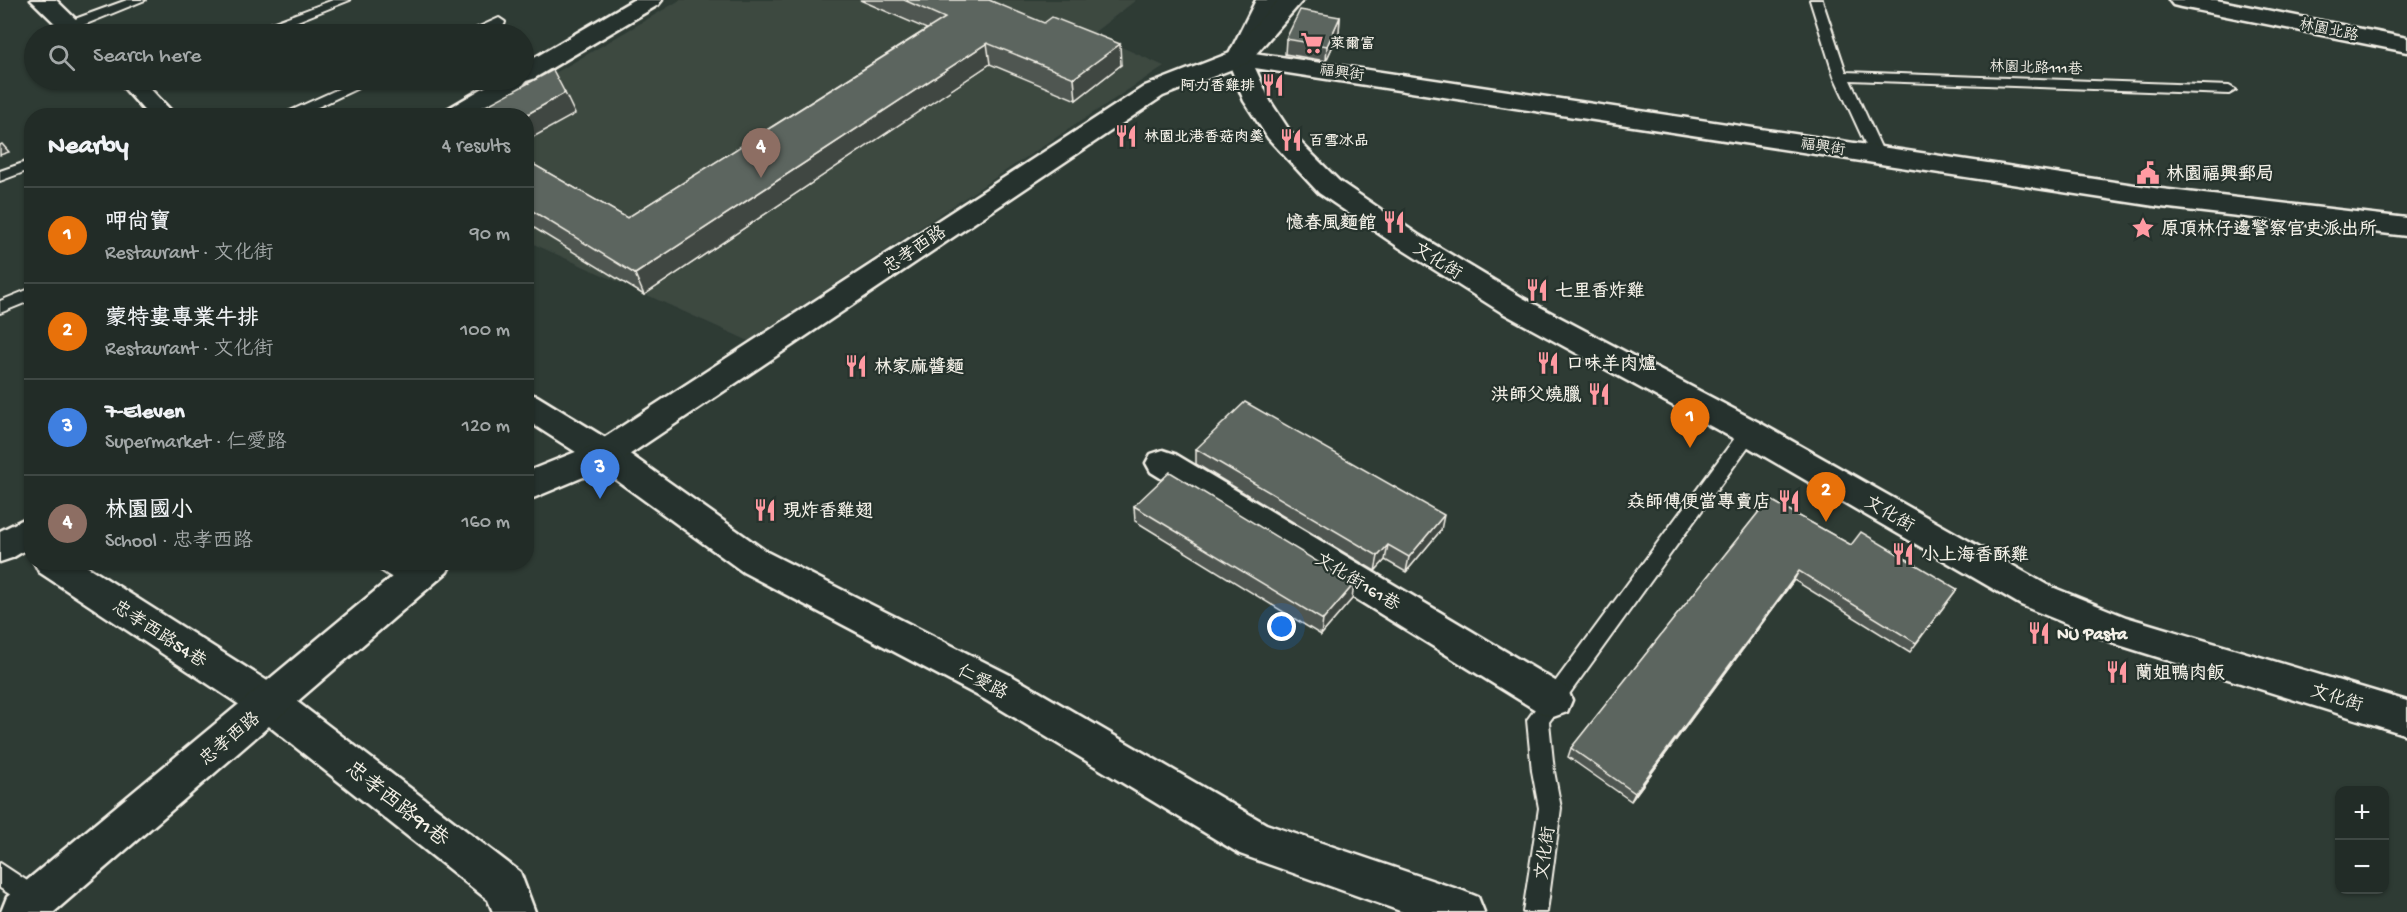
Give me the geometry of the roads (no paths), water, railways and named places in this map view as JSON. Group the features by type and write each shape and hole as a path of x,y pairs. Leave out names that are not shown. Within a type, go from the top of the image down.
{"street":[{"path":"43,0 68,24"},
{"path":"534,68 650,0"},
{"path":"1239,58 1268,0"},
{"name":"忠孝西路","path":"534,484 605,454 1154,91 1239,58 1291,0"},
{"name":"林園北路","path":"2181,0 2235,5 2407,45"},
{"name":"福興街","path":"1239,58 2161,198 2407,226"},
{"name":"文化街","path":"1239,58 1257,101 1281,138 1329,187 1410,242 1512,305 1749,432 2034,595 2118,630 2407,718"},
{"path":"141,90 154,108"},
{"path":"467,108 497,90"},
{"name":"仁愛路","path":"534,409 605,454 755,562 997,687 1255,840 1463,912"},
{"name":"文化街161巷","path":"1163,463 1553,700"},
{"name":"忠孝西路54巷","path":"63,570 269,703"},
{"name":"忠孝西路","path":"29,906 425,571"},
{"name":"忠孝西路91巷","path":"269,703 505,887 514,912"}],"lane":[{"path":"87,24 140,0"},
{"path":"281,24 344,0"},
{"path":"1816,0 1840,76 1877,154"},
{"path":"494,24 499,22"},
{"name":"林園北路111巷","path":"1840,76 2229,90"},
{"path":"304,108 345,90"},
{"path":"0,176 24,167"},
{"path":"0,307 24,296"},
{"name":"文化街","path":"1535,912 1550,808 1538,720 1749,432"},
{"path":"0,874 29,906"}],"place":[{"name":"萊爾富","path":"1312,43"},
{"name":"阿力香雞排","path":"1273,85"},
{"name":"林園北港香菇肉羮","path":"1126,136"},
{"name":"百雪冰品","path":"1291,140"},
{"name":"林園福興郵局","path":"2148,173"},
{"name":"林園國小","path":"761,178"},
{"name":"憶春風麵館","path":"1394,222"},
{"name":"原頂林仔邊警察官吏派出所","path":"2143,228"},
{"name":"七里香炸雞","path":"1537,290"},
{"name":"口味羊肉爐","path":"1548,363"},
{"name":"林家麻醬麵","path":"856,366"},
{"name":"洪師父燒臘","path":"1599,394"},
{"name":"呷尚寶","path":"1690,448"},
{"name":"7-Eleven","path":"600,499"},
{"name":"𡘙師傅便當專賣店","path":"1789,501"},
{"name":"現炸香雞翅","path":"765,510"},
{"name":"蒙特婁專業牛排","path":"1826,522"},
{"name":"小上海香酥雞","path":"1903,554"},
{"name":"NU Pasta","path":"2039,633"},
{"name":"蘭姐鴨肉飯","path":"2117,672"}]}
